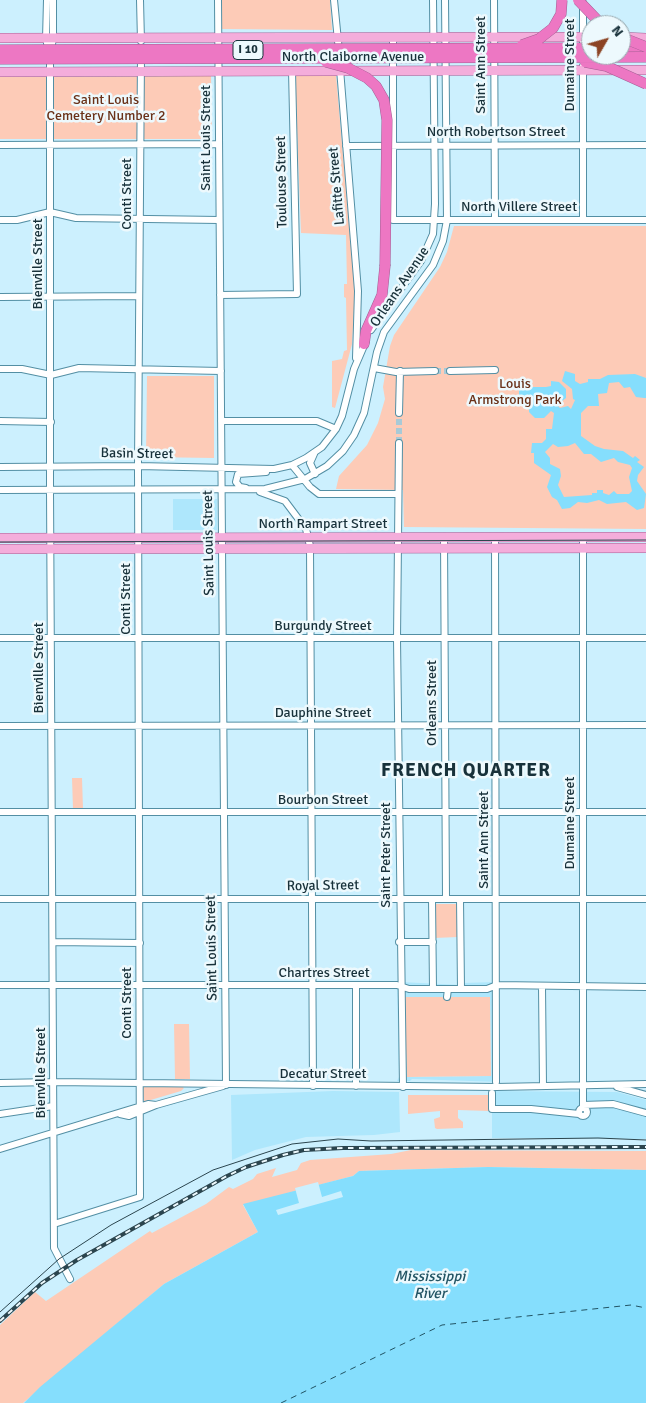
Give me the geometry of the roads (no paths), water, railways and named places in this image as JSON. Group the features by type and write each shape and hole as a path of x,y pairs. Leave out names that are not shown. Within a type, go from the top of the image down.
{"highway":[{"path":"495,43 529,43 545,36 559,19 562,0"},
{"path":"578,0 592,15"},
{"path":"631,41 646,48"},
{"name":"I 10","path":"0,50 495,43 581,47"},
{"path":"631,48 646,48"},
{"name":"I 10","path":"0,59 646,57"},
{"path":"310,58 353,70 372,81 384,100 387,130 385,266 382,295 366,331 364,344"},
{"path":"552,58 606,66 646,84"}],"main road":[{"name":"North Claiborne Avenue","path":"0,38 444,38 495,43 581,37"},
{"path":"631,37 646,38"},
{"name":"North Claiborne Avenue","path":"0,72 646,70"},
{"name":"North Rampart Street","path":"0,538 646,537"},
{"name":"North Rampart Street","path":"0,549 646,548"}],"street":[{"name":"Bienville Street","path":"47,0 50,54 54,1248 70,1279"},
{"name":"Bienville Street","path":"49,39 53,0"},
{"name":"Conti Street","path":"54,1224 140,1197 138,466 140,368 140,0"},
{"name":"Saint Louis Street","path":"218,0 223,899 226,1085"},
{"name":"Lafitte Street","path":"334,0 358,297 357,347 354,369"},
{"name":"Orleans Avenue","path":"276,468 292,465 315,453 327,442 336,429 342,416 354,369 364,344 381,315 413,272 429,245 435,220 433,0"},
{"name":"Orleans Avenue","path":"254,490 285,486 305,479 336,458 354,434 367,405 374,368 384,332 423,279 439,253 447,220 445,0"},
{"name":"Saint Ann Street","path":"494,0 495,220"},
{"name":"Dumaine Street","path":"583,0 585,15"},
{"path":"393,38 393,145"},
{"name":"Dumaine Street","path":"583,220 584,65"},
{"name":"Toulouse Street","path":"220,295 297,294 292,70"},
{"path":"0,144 218,144"},
{"name":"North Robertson Street","path":"346,146 646,144"},
{"name":"North Villere Street","path":"393,145 392,220 646,220"},
{"path":"0,220 17,220 50,212 76,218 219,220"},
{"path":"413,272 423,279"},
{"path":"0,297 140,296"},
{"path":"0,369 22,369 51,375 80,368 221,371"},
{"path":"374,368 400,372 435,371"},
{"path":"450,371 495,370"},
{"path":"399,413 400,372"},
{"path":"221,421 317,421 336,429"},
{"path":"0,422 51,422"},
{"name":"Saint Peter Street","path":"399,444 396,548 399,726 399,942 403,1087"},
{"path":"314,474 310,463 315,453"},
{"path":"292,465 314,491 319,494 398,494"},
{"name":"Basin Street","path":"0,467 276,468"},
{"path":"276,468 259,474 241,473 236,476 236,482 240,487 285,501 303,524 309,538 314,1086"},
{"path":"212,469 221,481"},
{"path":"0,490 254,490"},
{"name":"Orleans Street","path":"444,537 446,899"},
{"name":"Dumaine Street","path":"582,1109 583,537"},
{"name":"Saint Ann Street","path":"495,538 497,987 494,1037 496,1082"},
{"name":"Burgundy Street","path":"0,638 646,638"},
{"name":"Dauphine Street","path":"0,726 646,726"},
{"name":"Bourbon Street","path":"0,812 646,812"},
{"path":"432,898 433,989"},
{"name":"Royal Street","path":"0,899 646,899"},
{"path":"460,899 461,989"},
{"path":"53,942 140,943"},
{"path":"399,942 433,942"},
{"name":"Chartres Street","path":"0,985 356,985 408,989 646,986"},
{"path":"356,985 356,1086"},
{"path":"542,986 542,1086"},
{"path":"447,997 448,989"},
{"name":"Decatur Street","path":"0,1083 53,1082 403,1087 614,1086 646,1084"},
{"path":"0,1149 120,1114 129,1116 139,1110 226,1085"},
{"path":"614,1086 646,1095"},
{"path":"492,1094 492,1109 582,1109 613,1104 646,1113"},
{"path":"0,1114 53,1106"}],"water":[{"path":"565,371 575,374 575,381 580,384 588,382 588,379 600,379 608,375 635,374 646,378 646,398 636,397 630,387 624,388 619,382 609,383 607,393 598,394 599,406 588,406 581,413 581,436 595,446 623,451 633,458 635,456 640,460 637,462 644,467 638,475 637,481 646,494 644,508 637,510 626,502 607,504 599,500 587,503 578,502 570,508 562,509 557,500 552,497 547,487 551,475 534,463 534,453 531,453 532,443 542,443 546,439 546,429 552,429 554,413 551,411 544,418 535,418 529,412 529,398 519,397 519,381 528,381 528,386 532,387 546,387 551,386 551,381 559,382 566,389 566,398 557,405 560,408 568,406 571,409 575,400 573,399 572,389 562,381","holes":["575,443 584,454 591,454 601,462 614,458 618,462 630,465 632,468 629,477 632,491 629,494 617,494 614,491 609,495 603,493 603,490 597,490 597,493 592,493 592,495 564,497 558,485 561,476 560,469 550,464 550,458 545,452 553,444 558,447"]},
{"name":"Mississippi River","path":"488,1167 646,1170 646,1403 24,1403 40,1387 164,1284 258,1232 243,1204 353,1176 359,1171"}],"tunnel":[{"path":"435,371 450,371"},
{"path":"399,413 399,443"}],"tram line":[{"path":"0,542 646,540"},
{"path":"0,1312 59,1259 111,1225 213,1170 292,1144 338,1139 371,1141 598,1138 646,1140"}],"railway":[{"path":"0,1321 42,1283 77,1260 227,1176 246,1167 283,1155 304,1150 343,1148 646,1147"}],"district":[{"name":"FRENCH QUARTER","path":"466,771"}],"park label":[{"name":"Saint Louis Cemetery Number 2","path":"106,108"},
{"name":"Louis Armstrong Park","path":"515,392"}]}
